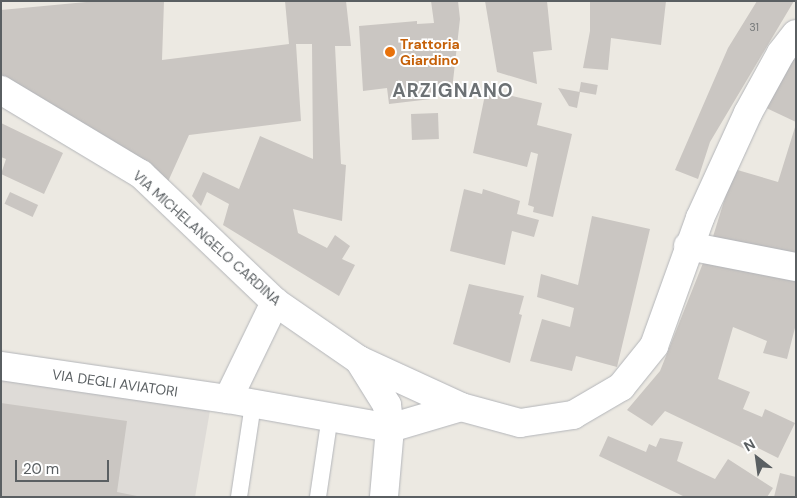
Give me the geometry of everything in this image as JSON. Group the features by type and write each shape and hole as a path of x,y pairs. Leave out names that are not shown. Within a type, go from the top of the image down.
{"street":[{"name":"VIA MICHELANGELO CARDINA","path":"1,90 141,174 275,302 358,360 461,407 520,423 573,414 621,387 654,346 688,246 748,113 781,53 796,34"},
{"path":"688,246 796,267"},
{"path":"241,402 275,302"},
{"name":"VIA MICHELANGELO CARDINA","path":"358,360 387,404 390,428 384,497"},
{"name":"VIA DEGLI AVIATORI","path":"1,366 330,416 390,428"},
{"path":"390,428 461,407"}],"lane":[{"path":"239,497 241,402"},
{"path":"318,497 330,416"}],"shaded area":[{"path":"1,365 212,399 195,497 1,497"}],"building":[{"path":"97,1 164,1 162,60 289,44 285,1 346,1 351,46 335,46 341,164 346,165 342,221 293,209 298,233 327,248 335,235 350,246 342,259 355,265 339,296 223,225 229,204 207,192 201,206 192,196 203,172 239,189 260,136 313,159 312,44 296,44 301,121 189,135 166,186 50,104 1,76 1,10"},
{"path":"431,1 458,1 460,19 452,90 430,93 431,99 389,104 387,88 363,91 359,26 417,21 417,24 434,23"},
{"path":"485,1 547,1 552,50 533,52 537,84 497,72"},
{"path":"590,1 666,1 661,45 611,38 608,70 583,68 590,31"},
{"path":"757,1 794,1 710,142 698,179 675,170 728,48"},
{"path":"796,51 796,122 760,105"},
{"path":"581,82 598,85 596,95 579,92"},
{"path":"558,88 580,92 577,108 569,106"},
{"path":"486,90 542,103 537,125 572,134 553,217 533,212 534,207 528,205 538,154 531,152 527,167 473,153"},
{"path":"438,113 439,139 412,140 411,114"},
{"path":"1,123 63,153 44,194 1,174 6,159 1,157"},
{"path":"796,124 796,261 711,243 734,169 778,182"},
{"path":"464,189 482,194 483,189 520,201 517,214 539,220 534,237 512,231 505,265 450,251"},
{"path":"10,192 38,205 33,217 5,204"},
{"path":"592,216 650,229 617,367 576,356 572,371 530,361 542,319 570,327 574,308 537,297 541,274 578,285"},
{"path":"705,258 796,277 796,324 787,359 763,353 767,341 733,327 718,379 750,392 743,409 762,417 765,409 795,423 778,458 754,446 751,452 665,411 652,426 627,410 660,371"},
{"path":"469,284 524,296 519,314 522,315 510,363 453,344"},
{"path":"1,403 127,421 117,492 142,497 1,497"},
{"path":"608,436 646,452 649,444 656,447 660,438 683,442 677,461 715,479 728,459 773,488 767,497 685,497 599,456"},
{"path":"780,473 796,477 796,497 774,497"}],"place":[{"name":"Trattoria Giardino","path":"390,52"}],"district":[{"name":"ARZIGNANO","path":"453,91"}]}
